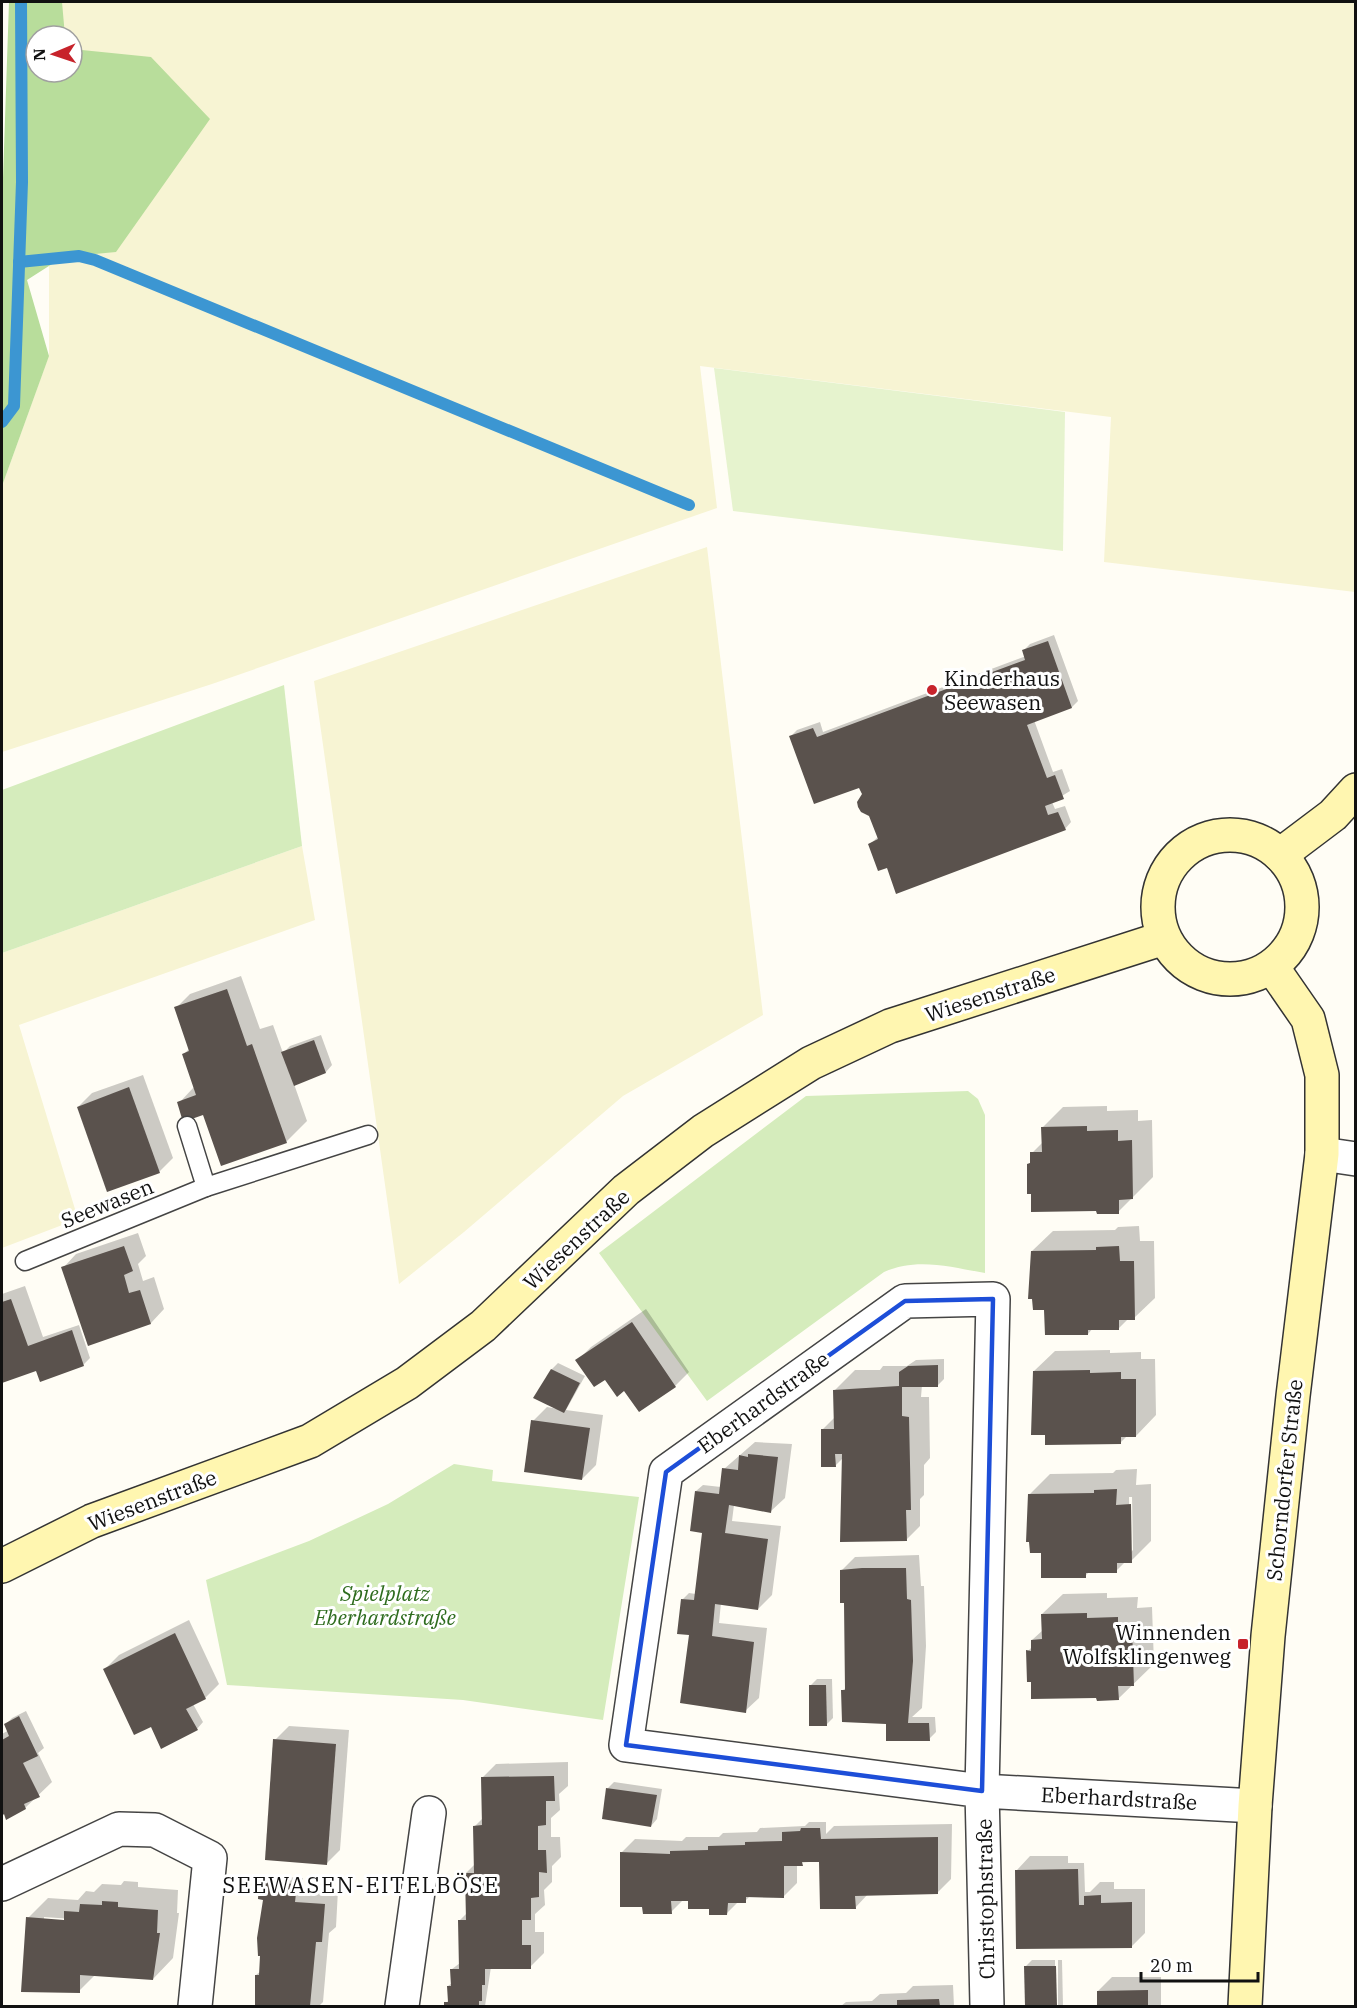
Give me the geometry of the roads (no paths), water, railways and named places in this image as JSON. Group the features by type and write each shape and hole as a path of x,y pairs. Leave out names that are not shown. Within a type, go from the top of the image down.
{"street":[{"path":"1280,855 1333,815 1356,790"},
{"path":"1222,834 1260,842 1280,855 1297,880 1302,901 1301,924 1287,952 1272,967 1244,978 1212,977 1185,963 1164,938 1159,909 1162,887 1173,864 1184,850 1199,841 1222,834"},
{"name":"Wiesenstraße","path":"2,1566 92,1521 310,1441 407,1383 483,1326 626,1191 703,1131 811,1063 890,1026 1164,938"},
{"name":"Schorndorfer Straße","path":"1245,2007 1255,1806 1291,1407 1322,1154 1322,1075 1308,1019 1272,967"},
{"path":"1322,1154 1356,1159"},
{"name":"Eberhardstraße","path":"982,1791 993,1299 905,1301 666,1472 626,1745 982,1791 1255,1806"},
{"name":"Christophstraße","path":"982,1791 987,2007"},
{"path":"402,2007 429,1813"},
{"path":"2,1884 119,1829 155,1830 210,1858 195,2007"}],"lane":[{"path":"187,1126 206,1187"},
{"name":"Seewasen","path":"25,1261 206,1187 368,1136"}],"waterway":[{"path":"2,422 14,406 22,182 21,2"},
{"path":"19,262 79,256 95,260 689,505"}],"place":[{"name":"Kinderhaus Seewasen","path":"932,690"},
{"name":"Winnenden Wolfsklingenweg","path":"1243,1644"}],"district":[{"name":"SEEWASEN-EITELBÖSE","path":"361,1884"}],"park label":[{"name":"Spielplatz Eberhardstraße","path":"385,1605"}]}
